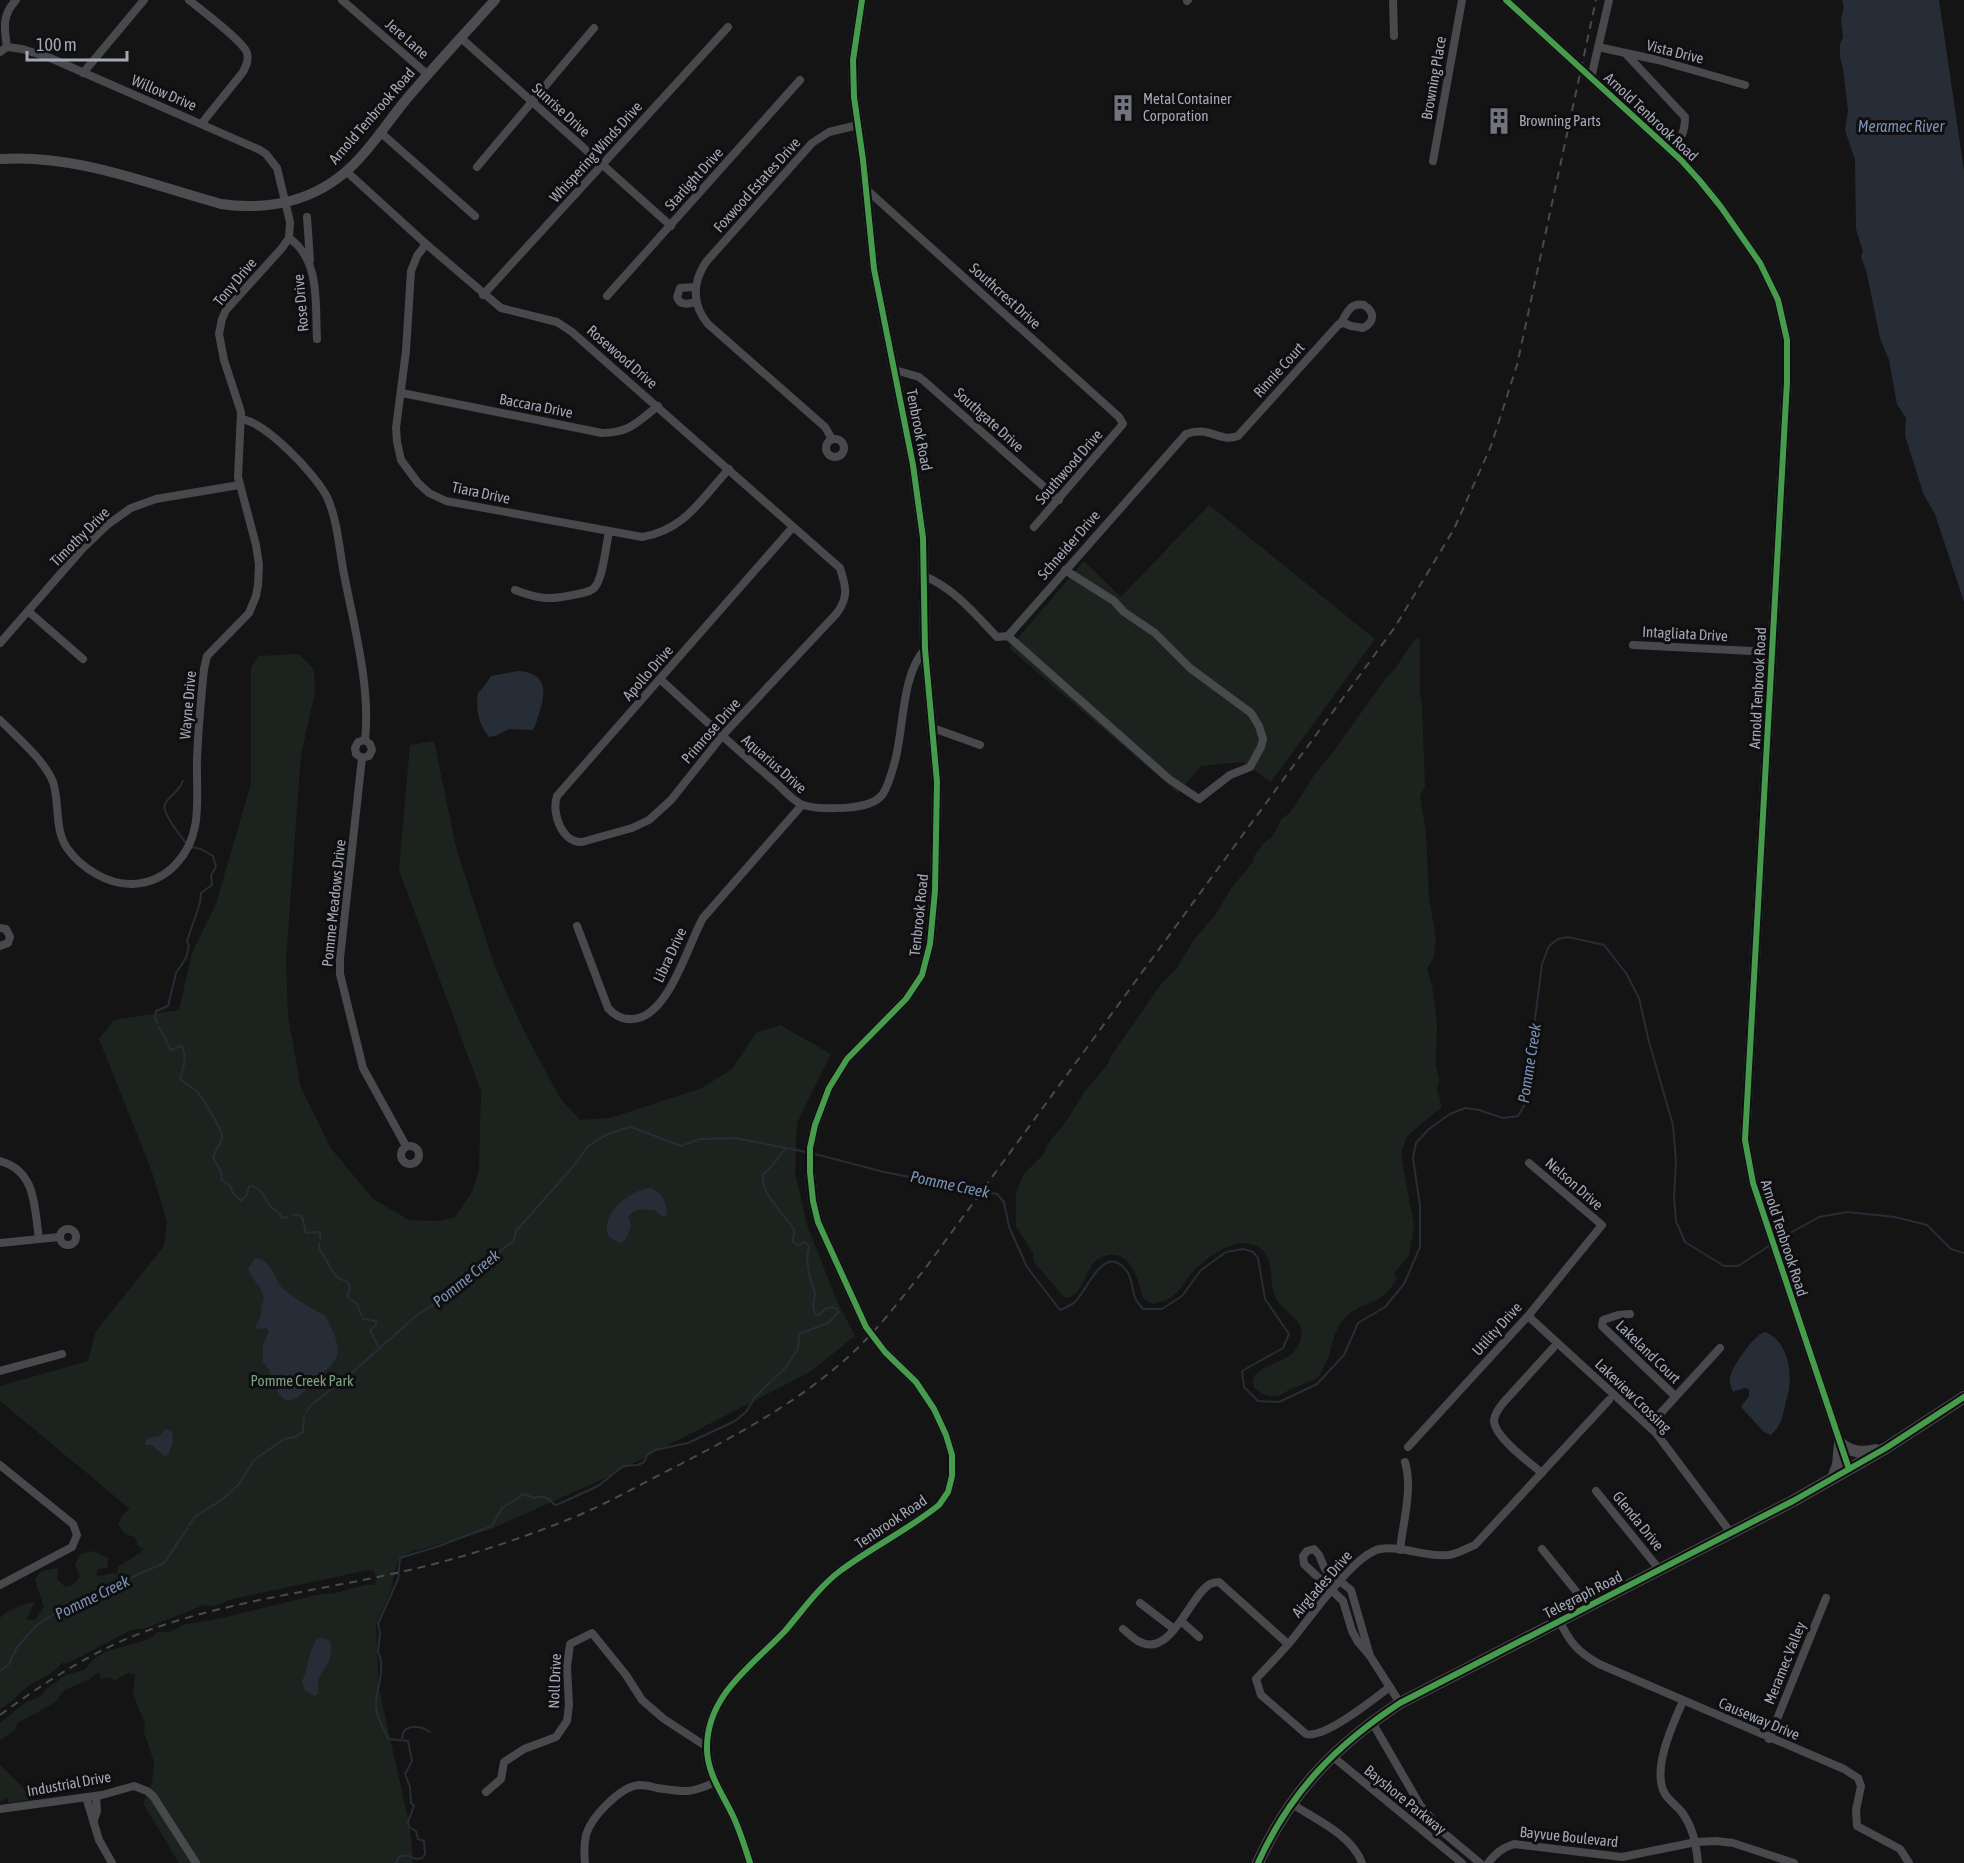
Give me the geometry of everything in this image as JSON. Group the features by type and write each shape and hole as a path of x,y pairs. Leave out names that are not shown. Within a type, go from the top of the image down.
{"main road":[{"name":"Telegraph Road","path":"1258,1863 1276,1828 1292,1804 1332,1756 1351,1738 1400,1703 1731,1533 1850,1469 1964,1396"},
{"path":"1840,1443 1847,1449 1864,1453 1886,1448"},
{"path":"1833,1478 1838,1465 1840,1443"}],"street":[{"path":"4,49 5,15 16,0"},
{"path":"83,72 144,0"},
{"path":"189,0 238,41 247,53 247,63 243,72 202,123"},
{"name":"Jere Lane","path":"342,0 428,74"},
{"name":"Arnold Tenbrook Road","path":"0,159 41,159 82,164 221,204 253,207 286,203 313,193 346,171 428,74 495,0"},
{"name":"Tenbrook Road","path":"750,1863 737,1826 715,1782 709,1763 707,1747 715,1711 729,1687 740,1674 784,1631 831,1578 933,1509 944,1499 951,1482 952,1455 942,1424 916,1382 880,1346 866,1327 822,1230 813,1201 810,1172 810,1148 818,1114 829,1088 854,1052 914,990 926,963 932,931 936,850 937,790 925,649 924,576 919,501 874,269 852,68 862,0"},
{"path":"1393,0 1394,36"},
{"name":"Browning Place","path":"1433,161 1462,0"},
{"name":"Arnold Tenbrook Road","path":"1506,0 1670,151 1709,192 1756,258 1773,288 1784,322 1788,373 1745,1127 1747,1160 1757,1196 1850,1469"},
{"path":"1591,78 1609,0"},
{"name":"Whispering Winds Drive","path":"483,294 728,27"},
{"path":"477,167 594,28"},
{"name":"Sunrise Drive","path":"461,38 670,226"},
{"name":"Vista Drive","path":"1598,47 1658,60 1745,86"},
{"name":"Willow Drive","path":"4,49 28,51 83,72 202,123 266,154 277,168 286,203"},
{"path":"1627,55 1685,117 1685,131 1670,151"},
{"name":"Starlight Drive","path":"607,296 800,80"},
{"name":"Foxwood Estates Drive","path":"832,439 825,427 708,324 696,302 695,287 706,262 812,143 833,130 858,125"},
{"path":"380,132 475,216"},
{"name":"Rosewood Drive","path":"346,171 501,308 557,322 572,332 658,406 840,568 846,586 845,601"},
{"name":"Southcrest Drive","path":"867,190 1119,417 1123,424"},
{"path":"286,203 291,228 289,238"},
{"path":"307,217 310,264"},
{"name":"Rose Drive","path":"289,238 302,249 310,264 317,339"},
{"name":"Tony Drive","path":"241,419 239,404 220,342 222,319 231,304 289,238"},
{"name":"Tiara Drive","path":"426,244 417,256 411,271 402,393 396,428 398,452 407,470 429,493 446,501 642,537 657,534 680,524 729,469"},
{"name":"Foxwood Estates Drive","path":"695,287 681,288 677,297 684,304 696,302"},
{"name":"Rinnie Court","path":"1238,436 1341,323"},
{"name":"Southgate Drive","path":"895,370 919,377 1059,501"},
{"name":"Baccara Drive","path":"402,393 602,433 619,433 630,428 658,406"},
{"name":"Wayne Drive","path":"0,720 46,769 53,783 60,831 66,847 79,862 111,881 130,884 150,882 166,874 184,855 194,834 198,813 197,759 207,656 247,615 256,596 259,565 256,545 239,485 241,419"},
{"name":"Pomme Meadows Drive","path":"241,419 260,426 306,468 320,485 329,503 351,609 366,700 367,720 364,741"},
{"name":"Southwood Drive","path":"1034,527 1059,501 1123,424"},
{"name":"Schneider Drive","path":"1008,636 1186,434 1203,430 1225,439 1238,436"},
{"name":"Timothy Drive","path":"0,643 83,548 106,525 131,508 156,499 239,485"},
{"name":"Apollo Drive","path":"574,843 566,837 562,830 555,806 557,796 793,527"},
{"path":"515,590 534,597 556,599 585,592 596,586 609,532"},
{"path":"924,576 938,582 965,604 997,637 1008,636 1169,779 1200,799 1230,775 1250,767 1263,739 1251,713 1190,668 1155,633 1124,612 1114,602 1065,570"},
{"name":"Primrose Drive","path":"574,843 632,828 648,820 671,800 722,736 837,613 845,601"},
{"path":"28,611 83,659"},
{"name":"Intagliata Drive","path":"1633,645 1772,652"},
{"name":"Aquarius Drive","path":"660,679 802,805 835,809 862,806 880,798 896,757 911,672 916,659 925,649"},
{"path":"933,728 980,745"},
{"name":"Pomme Meadows Drive","path":"364,741 370,744 372,750 369,756 362,758 356,754 355,748 358,742 364,741"},
{"name":"Pomme Meadows Drive","path":"362,758 340,974 363,1068 406,1146"},
{"name":"Libra Drive","path":"577,926 612,1013 624,1019 644,1017 670,988 703,918 802,805"},
{"path":"0,928 9,931 10,937 8,943 0,946"},
{"path":"0,1161 17,1169 29,1184 33,1195 39,1238"},
{"name":"Nelson Drive","path":"1529,1163 1602,1225"},
{"name":"Utility Drive","path":"1408,1448 1528,1316 1602,1225"},
{"path":"0,1243 59,1237"},
{"name":"Lakeland Court","path":"1630,1314 1608,1317 1602,1326 1675,1396"},
{"name":"Lakeview Crossing","path":"1528,1316 1656,1433 1731,1533"},
{"path":"1542,1473 1502,1436 1495,1428 1494,1420 1503,1403 1553,1348"},
{"path":"1656,1433 1658,1416 1720,1348"},
{"path":"0,1371 62,1354"},
{"name":"Airglades Drive","path":"1390,1687 1327,1731 1313,1736 1306,1734 1261,1695 1256,1679 1339,1581 1365,1555 1381,1549 1450,1555 1475,1545 1609,1400"},
{"path":"1400,1550 1408,1484 1405,1462"},
{"path":"0,1465 73,1524 77,1535 72,1546 0,1585"},
{"name":"Glenda Drive","path":"1596,1491 1659,1569"},
{"path":"1542,1549 1588,1606"},
{"path":"1371,1656 1351,1590 1325,1569 1318,1552 1311,1550 1305,1553 1304,1564 1343,1601 1352,1631 1358,1642 1371,1656 1400,1703"},
{"path":"1123,1629 1137,1641 1150,1645 1162,1640 1181,1621 1203,1591 1210,1584 1219,1582 1288,1644"},
{"name":"Meramec Valley","path":"1769,1739 1826,1598"},
{"path":"1140,1603 1172,1631"},
{"name":"Causeway Drive","path":"1559,1620 1569,1640 1582,1655 1599,1664 1769,1739 1844,1769 1858,1778 1861,1786 1856,1810 1857,1826 1900,1849 1909,1863"},
{"path":"1181,1621 1199,1637"},
{"name":"Noll Drive","path":"486,1792 501,1779 504,1762 524,1749 556,1737 567,1721 569,1704 567,1667 570,1644 592,1633 626,1675 642,1700 687,1735 707,1747"},
{"path":"1683,1701 1661,1761 1661,1781 1665,1794 1690,1824 1696,1842 1698,1863"},
{"name":"Bayshore Parkway","path":"1372,1722 1420,1805 1444,1833 1480,1863"},
{"name":"Bayshore Parkway","path":"1332,1756 1462,1863"},
{"path":"585,1863 584,1849 587,1833 597,1816 620,1792 628,1787 641,1785 687,1793 715,1782"},
{"name":"Industrial Drive","path":"0,1809 96,1796 126,1787 142,1788 153,1796 196,1863"},
{"path":"94,1820 98,1808 96,1796"},
{"path":"86,1797 88,1809 108,1862"},
{"path":"1292,1804 1345,1840 1356,1851 1362,1863"},
{"path":"88,1809 98,1808"},
{"name":"Bayvue Boulevard","path":"1488,1863 1505,1847 1514,1844 1622,1860 1696,1842 1716,1841 1733,1843 1793,1863"}],"green space":[{"path":"1209,505 1375,639 1271,782 1243,762 1201,766 1178,793 1009,648 1084,561 1121,597"},
{"path":"1417,637 1420,639 1420,695 1425,787 1420,796 1426,833 1429,898 1436,938 1434,957 1427,969 1432,985 1437,1023 1436,1066 1439,1079 1437,1090 1442,1107 1407,1136 1401,1154 1414,1226 1409,1256 1394,1273 1397,1278 1384,1295 1344,1319 1334,1336 1328,1358 1319,1376 1281,1395 1270,1396 1256,1389 1253,1378 1263,1369 1292,1354 1301,1339 1302,1332 1296,1319 1275,1297 1269,1261 1261,1249 1246,1243 1220,1251 1197,1268 1173,1296 1153,1304 1143,1298 1129,1263 1117,1255 1109,1255 1094,1263 1080,1289 1069,1298 1063,1296 1034,1262 1033,1253 1016,1226 1016,1193 1023,1175 1042,1156 1050,1141 1067,1120 1085,1091 1107,1065 1162,983 1177,968 1193,941 1216,914 1232,887 1253,862 1254,856 1272,837 1282,818 1290,813 1315,774"},
{"name":"Pomme Creek Park","path":"299,654 314,670 315,692 301,755 286,959 288,1016 301,1088 330,1147 373,1199 409,1220 438,1221 455,1217 472,1192 479,1171 481,1091 399,870 410,745 434,741 457,851 495,967 523,1029 560,1098 580,1120 610,1118 702,1088 732,1069 756,1033 780,1025 831,1054 797,1123 795,1172 807,1225 837,1301 855,1336 810,1372 601,1480 489,1530 411,1552 398,1560 391,1589 376,1625 379,1689 410,1827 413,1863 179,1863 143,1803 152,1782 154,1762 144,1732 145,1722 133,1691 135,1675 128,1673 114,1681 111,1677 101,1679 99,1672 88,1680 65,1690 55,1702 17,1723 15,1730 0,1740 0,1723 26,1702 40,1697 45,1690 66,1675 84,1670 106,1651 151,1638 157,1632 170,1632 183,1625 316,1595 374,1585 377,1580 374,1571 369,1570 232,1599 214,1606 204,1605 146,1628 131,1630 68,1663 62,1663 0,1709 0,1618 16,1607 35,1602 26,1620 35,1620 44,1607 35,1580 41,1571 58,1568 57,1579 65,1587 73,1585 80,1576 75,1565 80,1554 94,1551 108,1558 107,1568 98,1569 96,1575 102,1575 117,1574 118,1567 144,1550 138,1546 135,1537 125,1534 118,1525 123,1514 130,1509 0,1401 0,1386 88,1361 96,1331 164,1246 167,1222 152,1172 99,1039 114,1020 179,1010 192,953 216,904 251,783 251,668 258,656"},
{"path":"0,1764 29,1794 28,1800 9,1803 7,1798 0,1802"}],"water":[{"name":"Meramec River","path":"1842,0 1939,0 1964,171 1964,602 1935,514 1923,493 1905,435 1906,418 1897,404 1889,360 1880,338 1861,256 1863,252 1856,229 1855,160 1845,130 1848,111 1840,57 1840,44 1843,37 1841,19 1844,7"},
{"path":"518,671 532,674 542,684 543,698 535,727 532,730 509,729 489,737 479,716 478,693 491,676"},
{"path":"651,1188 664,1200 666,1216 662,1216 655,1210 637,1210 628,1217 631,1226 626,1239 620,1243 608,1236 609,1219 619,1204 634,1193"},
{"path":"255,1258 268,1265 282,1288 325,1315 337,1342 338,1350 335,1360 295,1399 287,1400 279,1394 270,1371 263,1363 263,1345 269,1332 267,1328 257,1329 255,1326 260,1319 264,1299 248,1269"},
{"path":"1765,1332 1778,1341 1783,1348 1790,1380 1782,1418 1771,1435 1764,1432 1741,1407 1749,1396 1749,1389 1744,1388 1733,1392 1730,1381 1732,1372 1744,1352 1755,1338"},
{"path":"166,1429 172,1432 173,1441 168,1455 164,1456 152,1445 146,1445 145,1442 148,1438 160,1436"},
{"path":"317,1639 329,1640 331,1651 329,1661 318,1679 318,1693 315,1696 305,1691 302,1681 314,1644"}],"waterway":[{"path":"183,781 164,808 185,842"},
{"path":"157,1022 156,1011 168,1006 176,973 186,958 189,946 187,941 200,903 201,893 212,885 211,875 216,867 213,856 192,847"},
{"name":"Pomme Creek","path":"815,1154 884,1172 997,1194 1004,1202 1009,1227 1027,1267 1060,1310 1076,1301 1097,1271 1111,1262 1118,1263 1126,1270 1136,1298 1143,1309 1162,1309 1182,1296 1201,1270 1226,1252 1243,1249 1253,1252 1258,1258 1265,1299 1289,1334 1283,1348 1242,1371 1244,1387 1258,1401 1279,1402 1317,1384 1344,1355 1358,1323 1385,1307 1404,1284 1420,1247 1420,1206 1413,1158 1416,1143 1429,1129 1450,1114 1465,1108 1503,1118 1518,1116 1524,1106 1542,964 1549,946 1558,939 1568,937 1604,945 1626,973 1639,998 1673,1125 1676,1162 1674,1198 1676,1221 1685,1242 1724,1266 1738,1266 1769,1246"},
{"path":"159,1027 171,1050 182,1046 184,1062 180,1078 198,1093 219,1128 222,1137 213,1158 221,1171 222,1180 231,1187 232,1192 241,1201 247,1195 249,1186 253,1186 261,1192 282,1218 288,1217"},
{"name":"Pomme Creek","path":"306,1412 310,1406 417,1315 448,1296 467,1274 514,1241 516,1231 577,1162 588,1146 604,1136 631,1127 681,1146 700,1139 735,1138 806,1152"},
{"path":"396,1863 399,1857 407,1856 416,1859 422,1858 425,1854 424,1841 418,1839 416,1831 409,1827 408,1822 414,1806 411,1803 410,1787 405,1774 412,1761 408,1741 388,1739 376,1708 381,1671 378,1624 398,1579 400,1558 492,1526 502,1508 524,1494 534,1498 545,1498 555,1505 561,1503 598,1486 623,1466 638,1465 644,1462 647,1455 655,1450 688,1443 735,1421 746,1412 755,1397 786,1367 798,1349 799,1334 828,1323 839,1312 836,1308 830,1307 819,1315 815,1314 813,1306 815,1293 807,1259 809,1247 805,1242 798,1245 793,1242 793,1226 771,1200 764,1186 763,1175 786,1148"},
{"name":"Pomme Creek","path":"1776,1241 1819,1217 1847,1212 1895,1217 1927,1225 1951,1249 1964,1253"},
{"path":"293,1215 302,1216 306,1233 320,1232 320,1238"},
{"path":"319,1243 319,1249 335,1275 349,1285 347,1297 357,1304 363,1319 376,1321 376,1325 370,1330 379,1348"},
{"name":"Pomme Creek","path":"189,1525 196,1516 223,1499 239,1484 254,1460 284,1439 295,1437 303,1432 304,1415"},
{"name":"Pomme Creek","path":"0,1671 9,1664 17,1647 38,1624 69,1605 164,1563 187,1529"},
{"path":"402,1738 404,1731 414,1727 430,1732"}],"railway":[{"path":"0,1715 33,1692 103,1650 175,1621 245,1603 387,1575 440,1562 513,1540 580,1514 694,1457 763,1419 828,1374 869,1337 924,1270 1395,627 1454,529 1491,446 1517,365 1596,0"}],"cycle path":[{"path":"750,1863 736,1822 716,1784 710,1767 707,1749 714,1713 734,1682 785,1631 825,1585 852,1562 939,1505 948,1492 952,1476 952,1455 934,1409 916,1382 885,1352 866,1327 818,1222 810,1172 810,1148 815,1125 829,1088 847,1059 906,999 922,975 930,944 935,891 937,782 925,649 923,538 913,465 874,269 854,97 853,60 862,0"},
{"path":"1506,0 1681,160 1721,207 1760,263 1778,300 1787,340 1787,382 1745,1140 1753,1183 1849,1469"},
{"path":"1258,1863 1285,1814 1317,1772 1355,1736 1400,1703 1793,1501 1886,1448 1964,1397"}],"place":[{"name":"Metal Container Corporation","path":"1123,108"},
{"name":"Browning Parts","path":"1499,121"}]}
